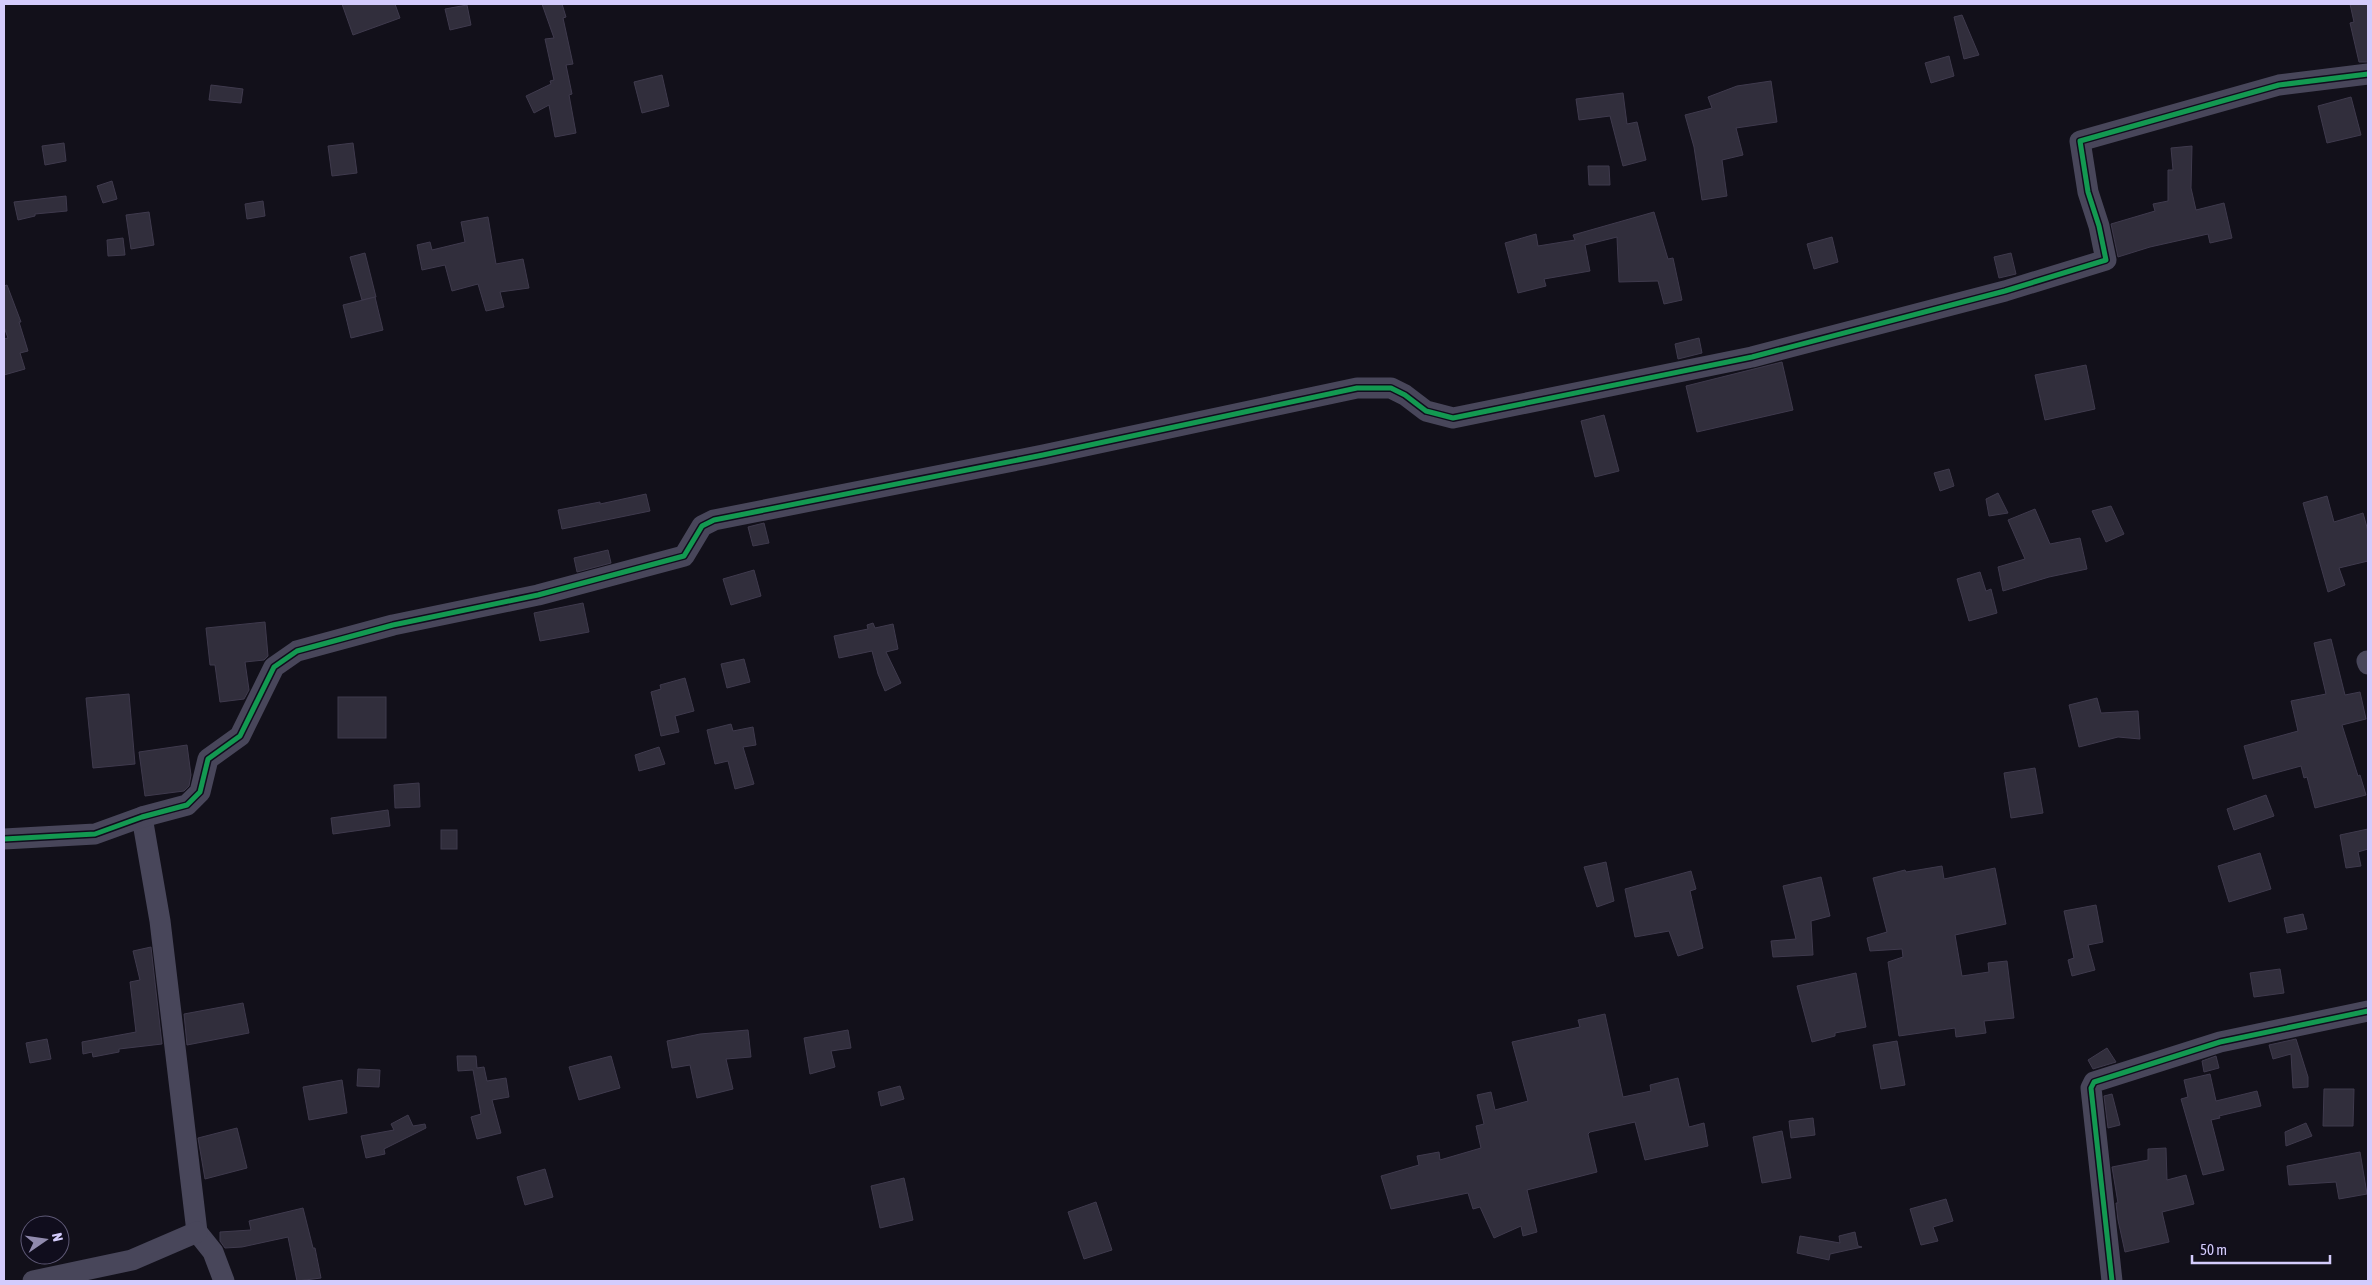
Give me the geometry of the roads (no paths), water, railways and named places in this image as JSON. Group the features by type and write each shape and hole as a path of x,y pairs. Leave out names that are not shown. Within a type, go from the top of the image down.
{"street":[{"path":"4,839 95,834 142,817 187,805 200,792 208,759 240,736 274,667 297,651 328,641 393,625 538,595 684,556 702,526 714,520 1043,455 1356,388 1391,388 1405,394 1426,411 1453,418 1752,357 2005,291 2106,260 2099,226 2088,192 2080,141 2280,85 2368,74"},
{"path":"142,817 160,920 197,1232 213,1252 224,1281"},
{"path":"2112,1281 2091,1088 2094,1082 2220,1042 2368,1011"},
{"path":"33,1281 132,1260 197,1232"}]}
